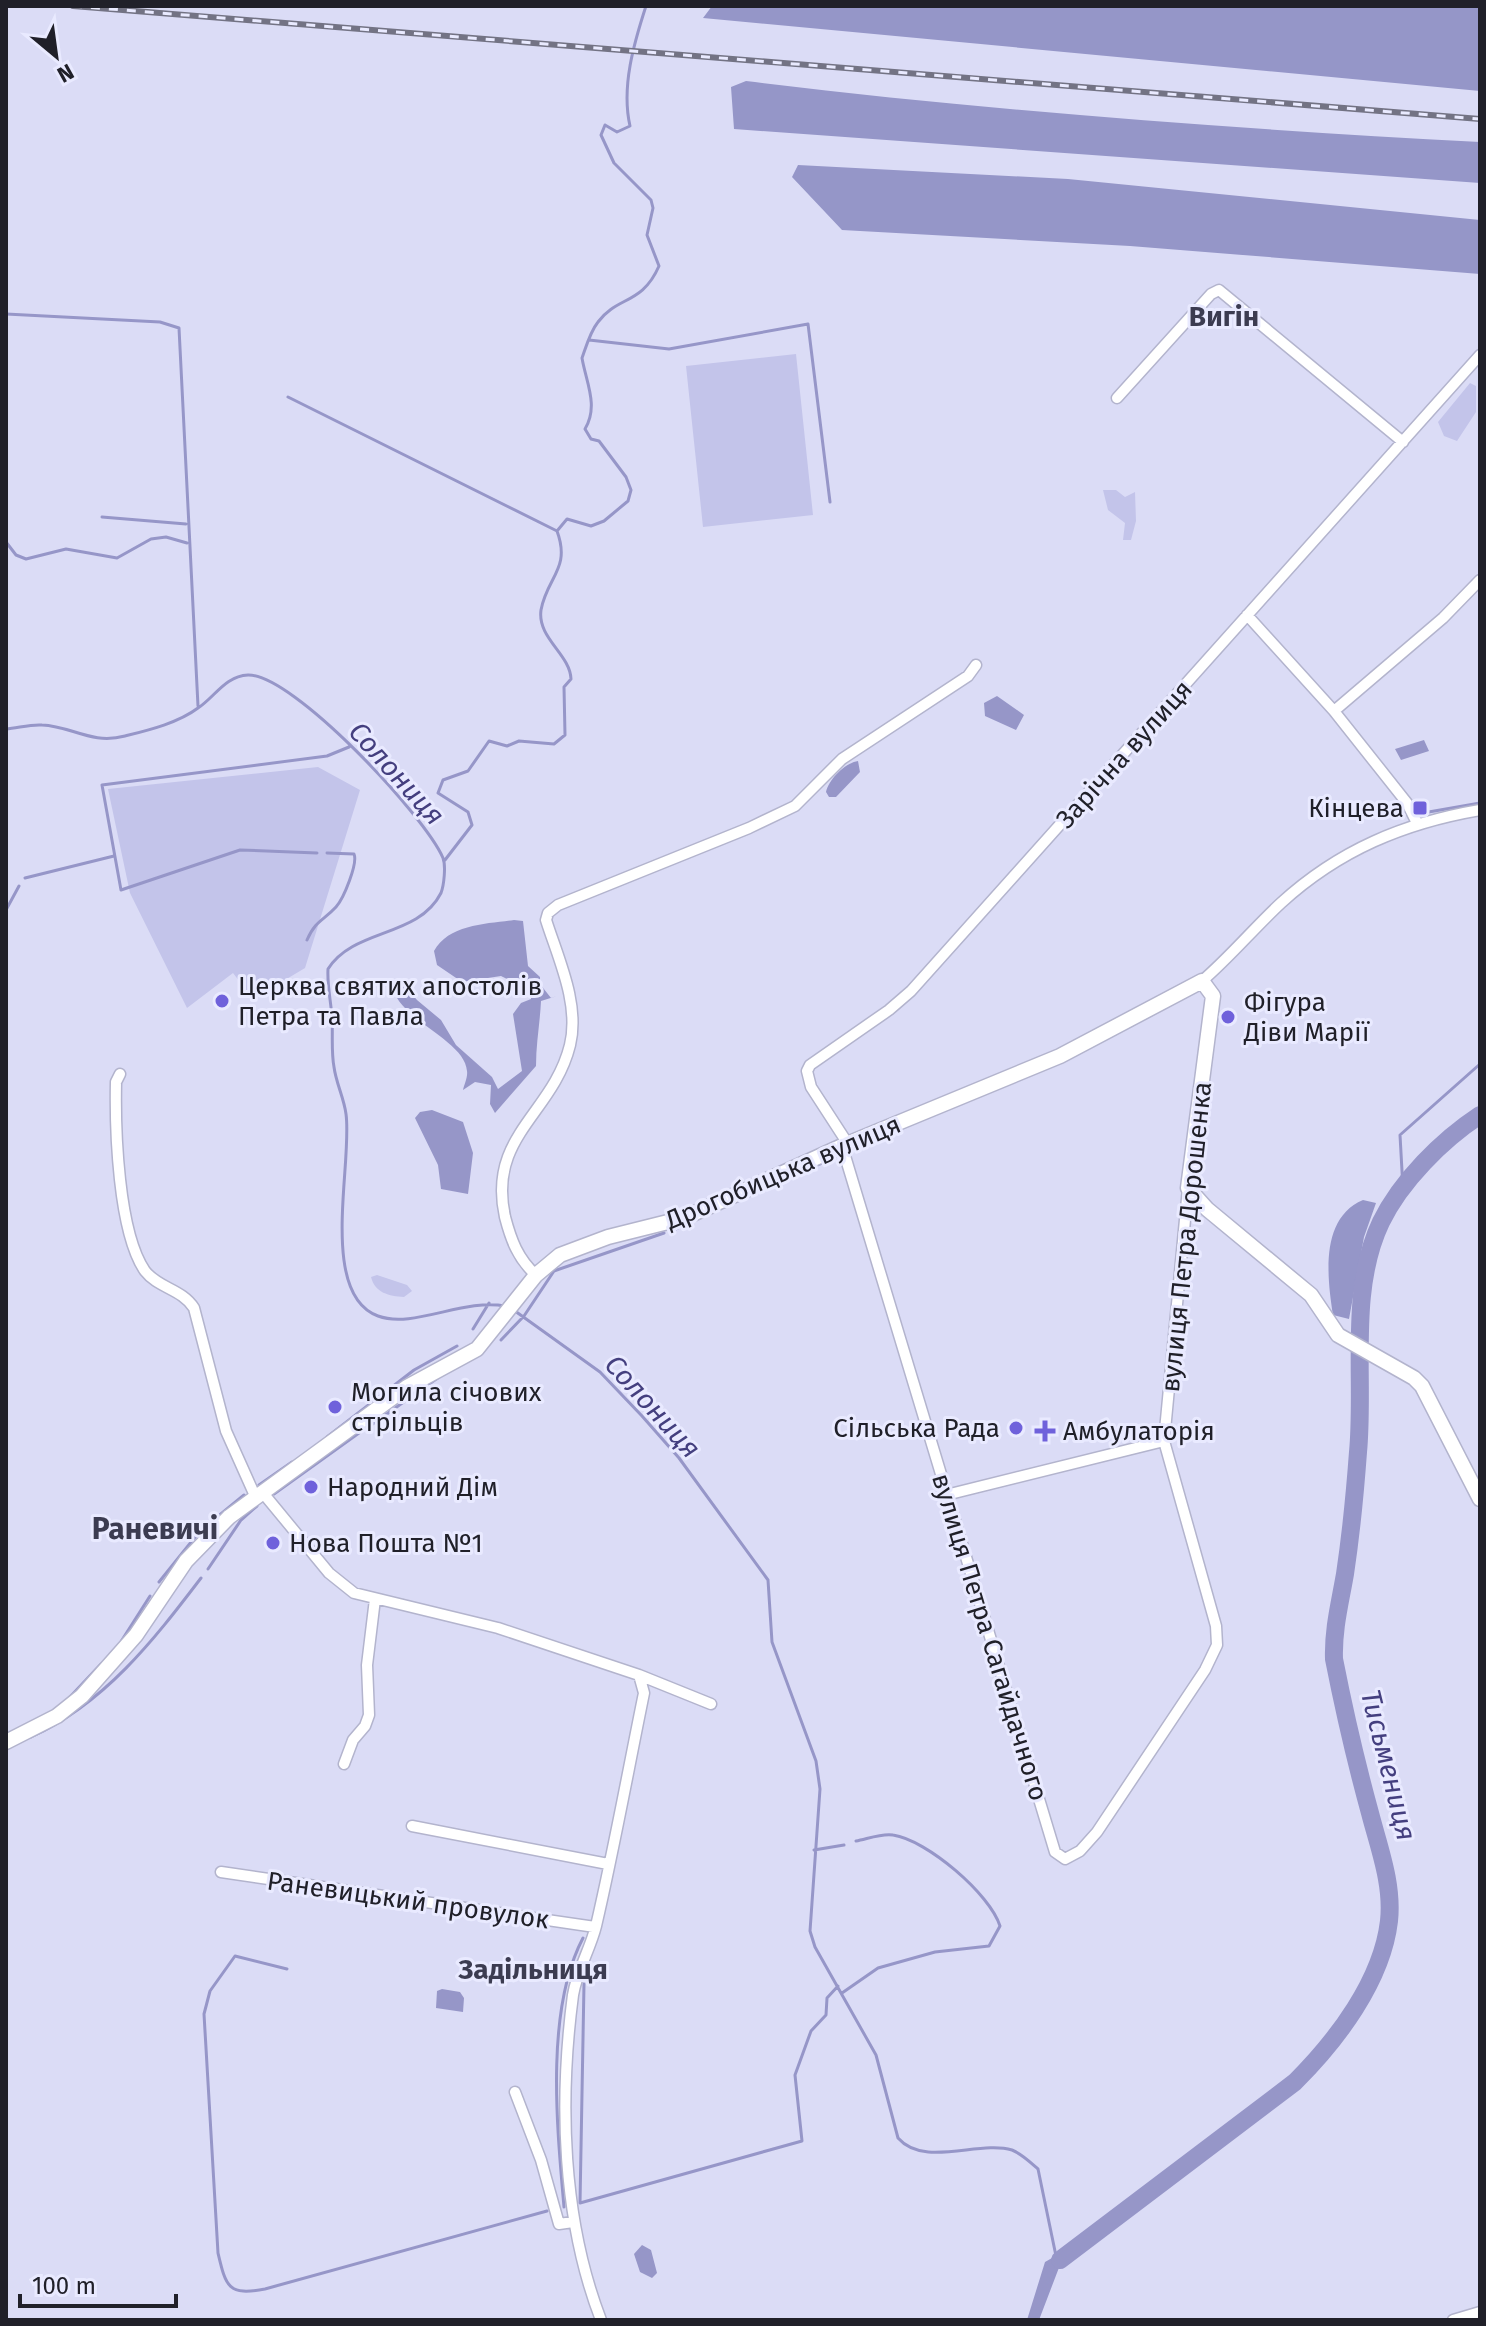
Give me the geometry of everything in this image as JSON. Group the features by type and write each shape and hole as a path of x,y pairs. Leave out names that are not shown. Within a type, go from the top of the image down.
{"street":[{"path":"1117,398 1219,290 1403,442"},
{"name":"Зарічна вулиця","path":"845,1145 811,1087 807,1071 810,1065 911,991 1480,355"},
{"path":"1334,711 1443,618 1480,580"},
{"path":"1247,615 1334,711 1407,803 1417,823"},
{"path":"536,1275 523,1262 513,1244 501,1186 512,1142 559,1073 570,1043 570,1002 546,920 548,913 558,905 749,828 795,806 835,765 968,676 976,665"},
{"name":"Дрогобицька вулиця","path":"6,1742 57,1716 82,1696 125,1649 186,1561 229,1517 407,1387 471,1354 489,1339 536,1275 551,1261 573,1249 676,1221 845,1145 1060,1056 1202,981 1308,880 1371,840 1417,823 1480,810"},
{"name":"вулиця Петра Дорошенка","path":"1055,1852 1069,1859 1089,1842 1205,1670 1217,1645 1216,1626 1164,1441 1188,1188 1213,996 1202,981"},
{"path":"120,1074 116,1082 116,1147 138,1256 153,1279 185,1297 194,1308 226,1431 259,1495 338,1582 354,1593 498,1628 639,1675 711,1704"},
{"name":"вулиця Петра Сагайдачного","path":"845,1145 946,1495 1055,1852"},
{"path":"1188,1188 1207,1209 1311,1295 1338,1335 1414,1378 1428,1396 1480,1499"},
{"path":"946,1495 1164,1441"},
{"path":"344,1764 353,1740 365,1726 369,1715 367,1665 375,1599"},
{"path":"601,2320 573,2222 567,2115 573,1997 595,1927 615,1845 644,1693 639,1675"},
{"path":"412,1826 608,1864"},
{"name":"Раневицький провулок","path":"221,1872 595,1927"},
{"path":"515,2092 541,2160 559,2224 573,2222"},
{"path":"1453,2320 1480,2312"}],"shaded area":[{"path":"712,6 1480,6 1480,91 703,18"},
{"path":"746,81 1113,118 1480,142 1480,183 734,129 731,87"},
{"path":"798,165 1068,179 1480,220 1480,274 1130,246 842,230 792,177"},
{"path":"796,354 813,515 703,527 686,366"},
{"path":"1470,383 1476,386 1476,412 1457,441 1444,436 1438,422"},
{"path":"1103,490 1116,490 1125,497 1135,492 1136,521 1131,540 1123,540 1125,523 1108,510"},
{"path":"997,696 1024,715 1016,730 985,716 984,703"},
{"path":"1424,740 1429,751 1401,760 1395,749"},
{"path":"858,761 860,772 836,797 829,797 826,792 834,777 843,768"},
{"path":"318,767 360,790 305,968 253,999 233,973 187,1008 130,893 108,789"},
{"path":"523,921 528,966 540,977 540,984 551,998 541,1001 536,1066 495,1113 490,1104 491,1085 475,1082 463,1090 467,1073 464,1060 445,1040 409,1012 394,991 402,982 417,1000 441,1020 456,1045 492,1077 498,1089 522,1071 513,1014 521,1003 531,999 531,991 501,976 462,982 437,965 434,951 449,935 459,930"},
{"path":"432,1110 463,1122 473,1153 468,1194 441,1189 438,1165 415,1118 420,1112"},
{"path":"1363,1200 1376,1203 1364,1237 1349,1319 1333,1315 1329,1284 1330,1250 1339,1220"},
{"path":"377,1275 407,1285 412,1291 404,1297 383,1293 371,1277"},
{"path":"437,1991 460,1992 464,1998 463,2012 436,2008"},
{"path":"1082,2241 1060,2265 1039,2320 1027,2320 1045,2262"},
{"path":"642,2245 651,2250 657,2273 652,2278 640,2272 634,2254"}],"waterway":[{"path":"445,860 472,825 468,812 438,793 443,780 468,771 489,741 507,746 519,741 554,744 565,735 564,687 571,679 541,620 544,599 560,564 561,544 557,531 567,519 591,526 604,521 628,501 631,490 626,477 599,441 591,439 585,429 591,403 582,358 598,322 613,308 645,288 659,266 647,235 653,208 651,200 614,163 601,135 605,125 617,132 630,126 628,81 646,6"},
{"path":"6,314 160,322 179,328 198,706"},
{"path":"589,340 669,349 808,324 830,502"},
{"path":"288,397 557,531"},
{"path":"102,517 186,524"},
{"path":"6,542 16,555 26,559 66,549 117,558 151,539 166,537 187,543"},
{"name":"Солониця","path":"6,729 42,725 92,737 125,736 182,718 233,679 248,675 269,681 295,697 325,721 385,781 431,838 443,858 444,876 441,893 431,908 402,926 353,946 328,969 333,1061 346,1114 342,1225 343,1255 349,1282 360,1303 378,1316 392,1319 473,1306 505,1306"},
{"path":"317,853 240,850 121,890 102,785 327,756 349,747"},
{"path":"1423,813 1480,803"},
{"path":"307,940 317,924 339,903 354,865 354,854 327,853"},
{"path":"25,878 114,856"},
{"path":"6,910 19,886"},
{"path":"1403,1189 1400,1135 1480,1064"},
{"name":"Тисьмениця","path":"1060,2260 1295,2082 1341,2028 1377,1966 1389,1921 1387,1880 1334,1659 1357,1467 1364,1277 1371,1249 1389,1207 1437,1149 1480,1115"},
{"path":"817,1165 832,1159"},
{"path":"676,1229 686,1224"},
{"path":"501,1340 524,1316 554,1271 664,1233"},
{"path":"473,1329 489,1303"},
{"name":"Солониця","path":"515,1311 600,1372 642,1416 679,1458 768,1580 772,1642 816,1761 820,1789 810,1931 815,1947 876,2055 898,2138 909,2147 922,2151 999,2148 1023,2156 1038,2169 1056,2256"},
{"path":"327,1437 414,1370 457,1346"},
{"path":"367,1428 439,1377"},
{"path":"274,1494 359,1433"},
{"path":"259,1485 292,1462"},
{"path":"159,1582 200,1531 244,1495"},
{"path":"208,1569 241,1520 257,1506"},
{"path":"31,1737 58,1723 105,1688 146,1647 201,1578"},
{"path":"122,1640 150,1596"},
{"path":"68,1699 101,1664"},
{"path":"842,1993 878,1968 935,1952 989,1946 1000,1926 994,1913 971,1884 923,1847 893,1835 856,1841"},
{"path":"814,1850 844,1845"},
{"path":"564,2207 557,2106 558,2034 571,1967 583,1938"},
{"path":"287,1969 235,1956 210,1991 204,2014 218,2253 231,2286 243,2291 265,2289 547,2211"},
{"path":"584,1984 580,2203 802,2141 795,2075 811,2031 826,2015 827,1998 838,1986"}],"railway":[{"path":"73,6 1480,119"}],"place":[{"name":"Кінцева","path":"1420,808"},
{"name":"Церква святих апостолів Петра та Павла","path":"222,1001"},
{"name":"Фігура Діви Марії","path":"1228,1017"},
{"name":"Могила січових стрільців","path":"335,1407"},
{"name":"Сільська Рада","path":"1016,1428"},
{"name":"Амбулаторія","path":"1045,1431"},
{"name":"Народний Дім","path":"311,1487"},
{"name":"Нова Пошта №1","path":"273,1543"}],"district":[{"name":"Вигін","path":"1224,316"},
{"name":"Раневичі","path":"155,1529"},
{"name":"Задільниця","path":"533,1969"}]}
